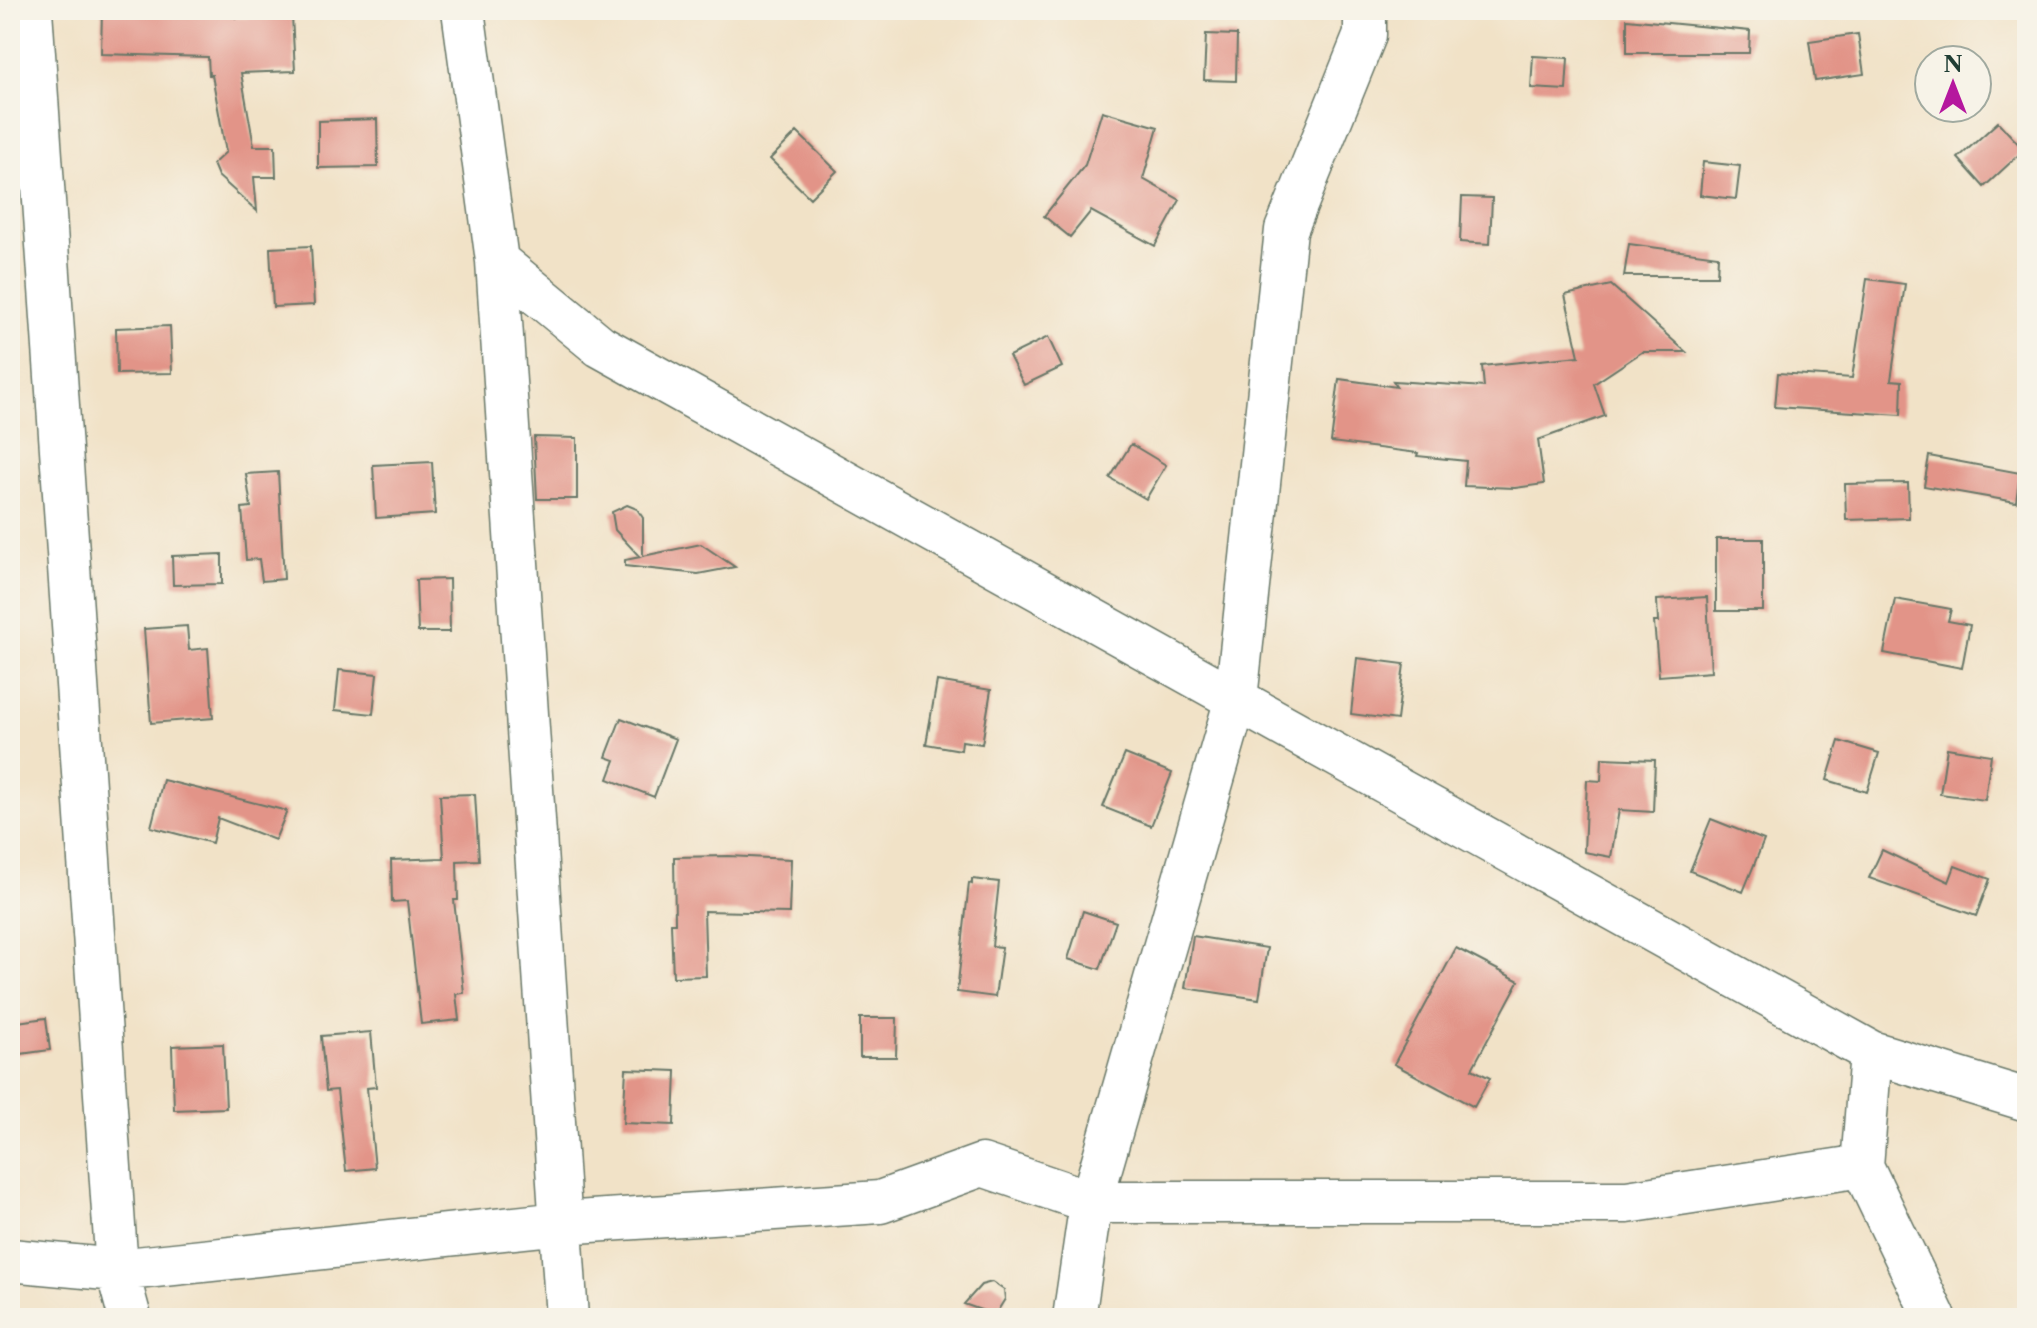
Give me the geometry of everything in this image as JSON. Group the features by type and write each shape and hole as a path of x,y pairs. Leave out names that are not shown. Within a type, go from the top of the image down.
{"street":[{"path":"31,10 117,1270 130,1318"},
{"path":"463,10 497,261 567,1318"},
{"path":"1074,1318 1091,1202 1236,699 1286,230 1365,35 1365,10"},
{"path":"497,261 600,346 1871,1052 2027,1100"},
{"path":"1871,1052 1862,1166 1935,1318"},
{"path":"10,1260 117,1270 561,1223 880,1202 982,1165 1091,1202 1627,1202 1862,1166"}],"building":[{"path":"102,10 236,10 236,18 292,16 295,71 241,73 254,146 275,146 276,177 254,177 257,211 218,176 213,164 226,152 208,57 101,54"},
{"path":"1627,19 1750,31 1749,53 1627,53"},
{"path":"1206,34 1237,35 1236,81 1204,80"},
{"path":"1858,34 1864,74 1815,81 1809,41"},
{"path":"1533,56 1568,58 1566,90 1531,88"},
{"path":"1102,111 1158,127 1143,179 1180,200 1155,246 1091,211 1070,237 1044,216 1085,165"},
{"path":"377,119 378,167 318,168 318,121"},
{"path":"1998,122 2024,150 1984,187 1958,158"},
{"path":"797,132 837,171 810,198 770,159"},
{"path":"1703,162 1740,166 1736,199 1700,195"},
{"path":"1462,197 1492,198 1490,244 1460,242"},
{"path":"1629,244 1718,256 1717,276 1624,276"},
{"path":"311,246 314,305 273,307 270,248"},
{"path":"1867,279 1905,284 1891,380 1902,381 1901,415 1775,407 1778,373 1852,378"},
{"path":"1611,285 1686,352 1642,352 1594,384 1605,416 1538,440 1544,484 1515,488 1464,486 1466,461 1331,442 1339,379 1397,387 1393,381 1484,387 1482,366 1579,356 1565,295"},
{"path":"170,326 172,373 117,374 116,328"},
{"path":"1048,337 1062,367 1024,385 1009,356"},
{"path":"534,437 577,438 577,499 537,499"},
{"path":"1131,444 1166,465 1146,499 1110,478"},
{"path":"1929,456 2020,473 2016,502 1924,486"},
{"path":"432,462 435,514 376,518 373,465"},
{"path":"278,472 284,579 262,581 259,559 246,560 242,508 251,507 246,474"},
{"path":"1908,483 1909,518 1846,520 1845,484"},
{"path":"627,505 637,509 643,518 643,556 701,544 735,567 698,574 625,566 625,560 640,557 615,530 612,512"},
{"path":"1716,539 1763,539 1763,611 1716,611"},
{"path":"222,554 222,584 173,585 172,556"},
{"path":"449,579 450,632 418,632 416,580"},
{"path":"1707,597 1711,672 1659,676 1654,622 1658,622 1657,600"},
{"path":"1895,599 1951,609 1948,621 1970,625 1962,668 1884,653"},
{"path":"187,626 189,650 208,648 213,718 151,723 144,629"},
{"path":"1357,658 1404,664 1397,720 1351,714"},
{"path":"339,670 377,674 373,714 335,710"},
{"path":"937,681 991,690 982,744 962,741 961,750 926,744"},
{"path":"621,718 676,739 654,797 608,779 615,760 606,757"},
{"path":"1839,741 1879,753 1867,792 1827,780"},
{"path":"1947,748 1991,755 1985,800 1940,794"},
{"path":"1125,754 1172,773 1151,826 1103,807"},
{"path":"1602,758 1655,760 1653,812 1619,810 1611,857 1584,852 1587,780 1601,781"},
{"path":"163,780 287,811 275,840 218,818 212,843 151,827"},
{"path":"475,794 479,860 457,861 458,900 454,900 464,993 456,994 459,1020 421,1024 407,901 392,902 391,860 444,858 440,795"},
{"path":"1711,819 1764,840 1743,892 1690,871"},
{"path":"1882,850 1949,882 1955,866 1990,879 1976,916 1869,878"},
{"path":"674,857 791,859 789,913 704,911 706,976 673,977 671,923 675,923"},
{"path":"972,879 999,882 992,946 1002,947 995,997 957,992 969,883 972,884"},
{"path":"1083,911 1116,922 1100,969 1068,959"},
{"path":"1193,936 1267,948 1259,999 1185,988"},
{"path":"1456,948 1519,981 1472,1069 1490,1078 1474,1107 1394,1064"},
{"path":"46,1018 50,1050 13,1055 10,1023"},
{"path":"860,1018 897,1018 896,1057 860,1057"},
{"path":"371,1032 376,1087 367,1088 375,1168 346,1171 337,1090 326,1091 321,1036"},
{"path":"223,1044 226,1108 174,1110 172,1046"},
{"path":"626,1069 676,1071 674,1125 623,1123"},
{"path":"992,1282 1004,1290 1005,1299 995,1315 964,1304 981,1285"}]}
